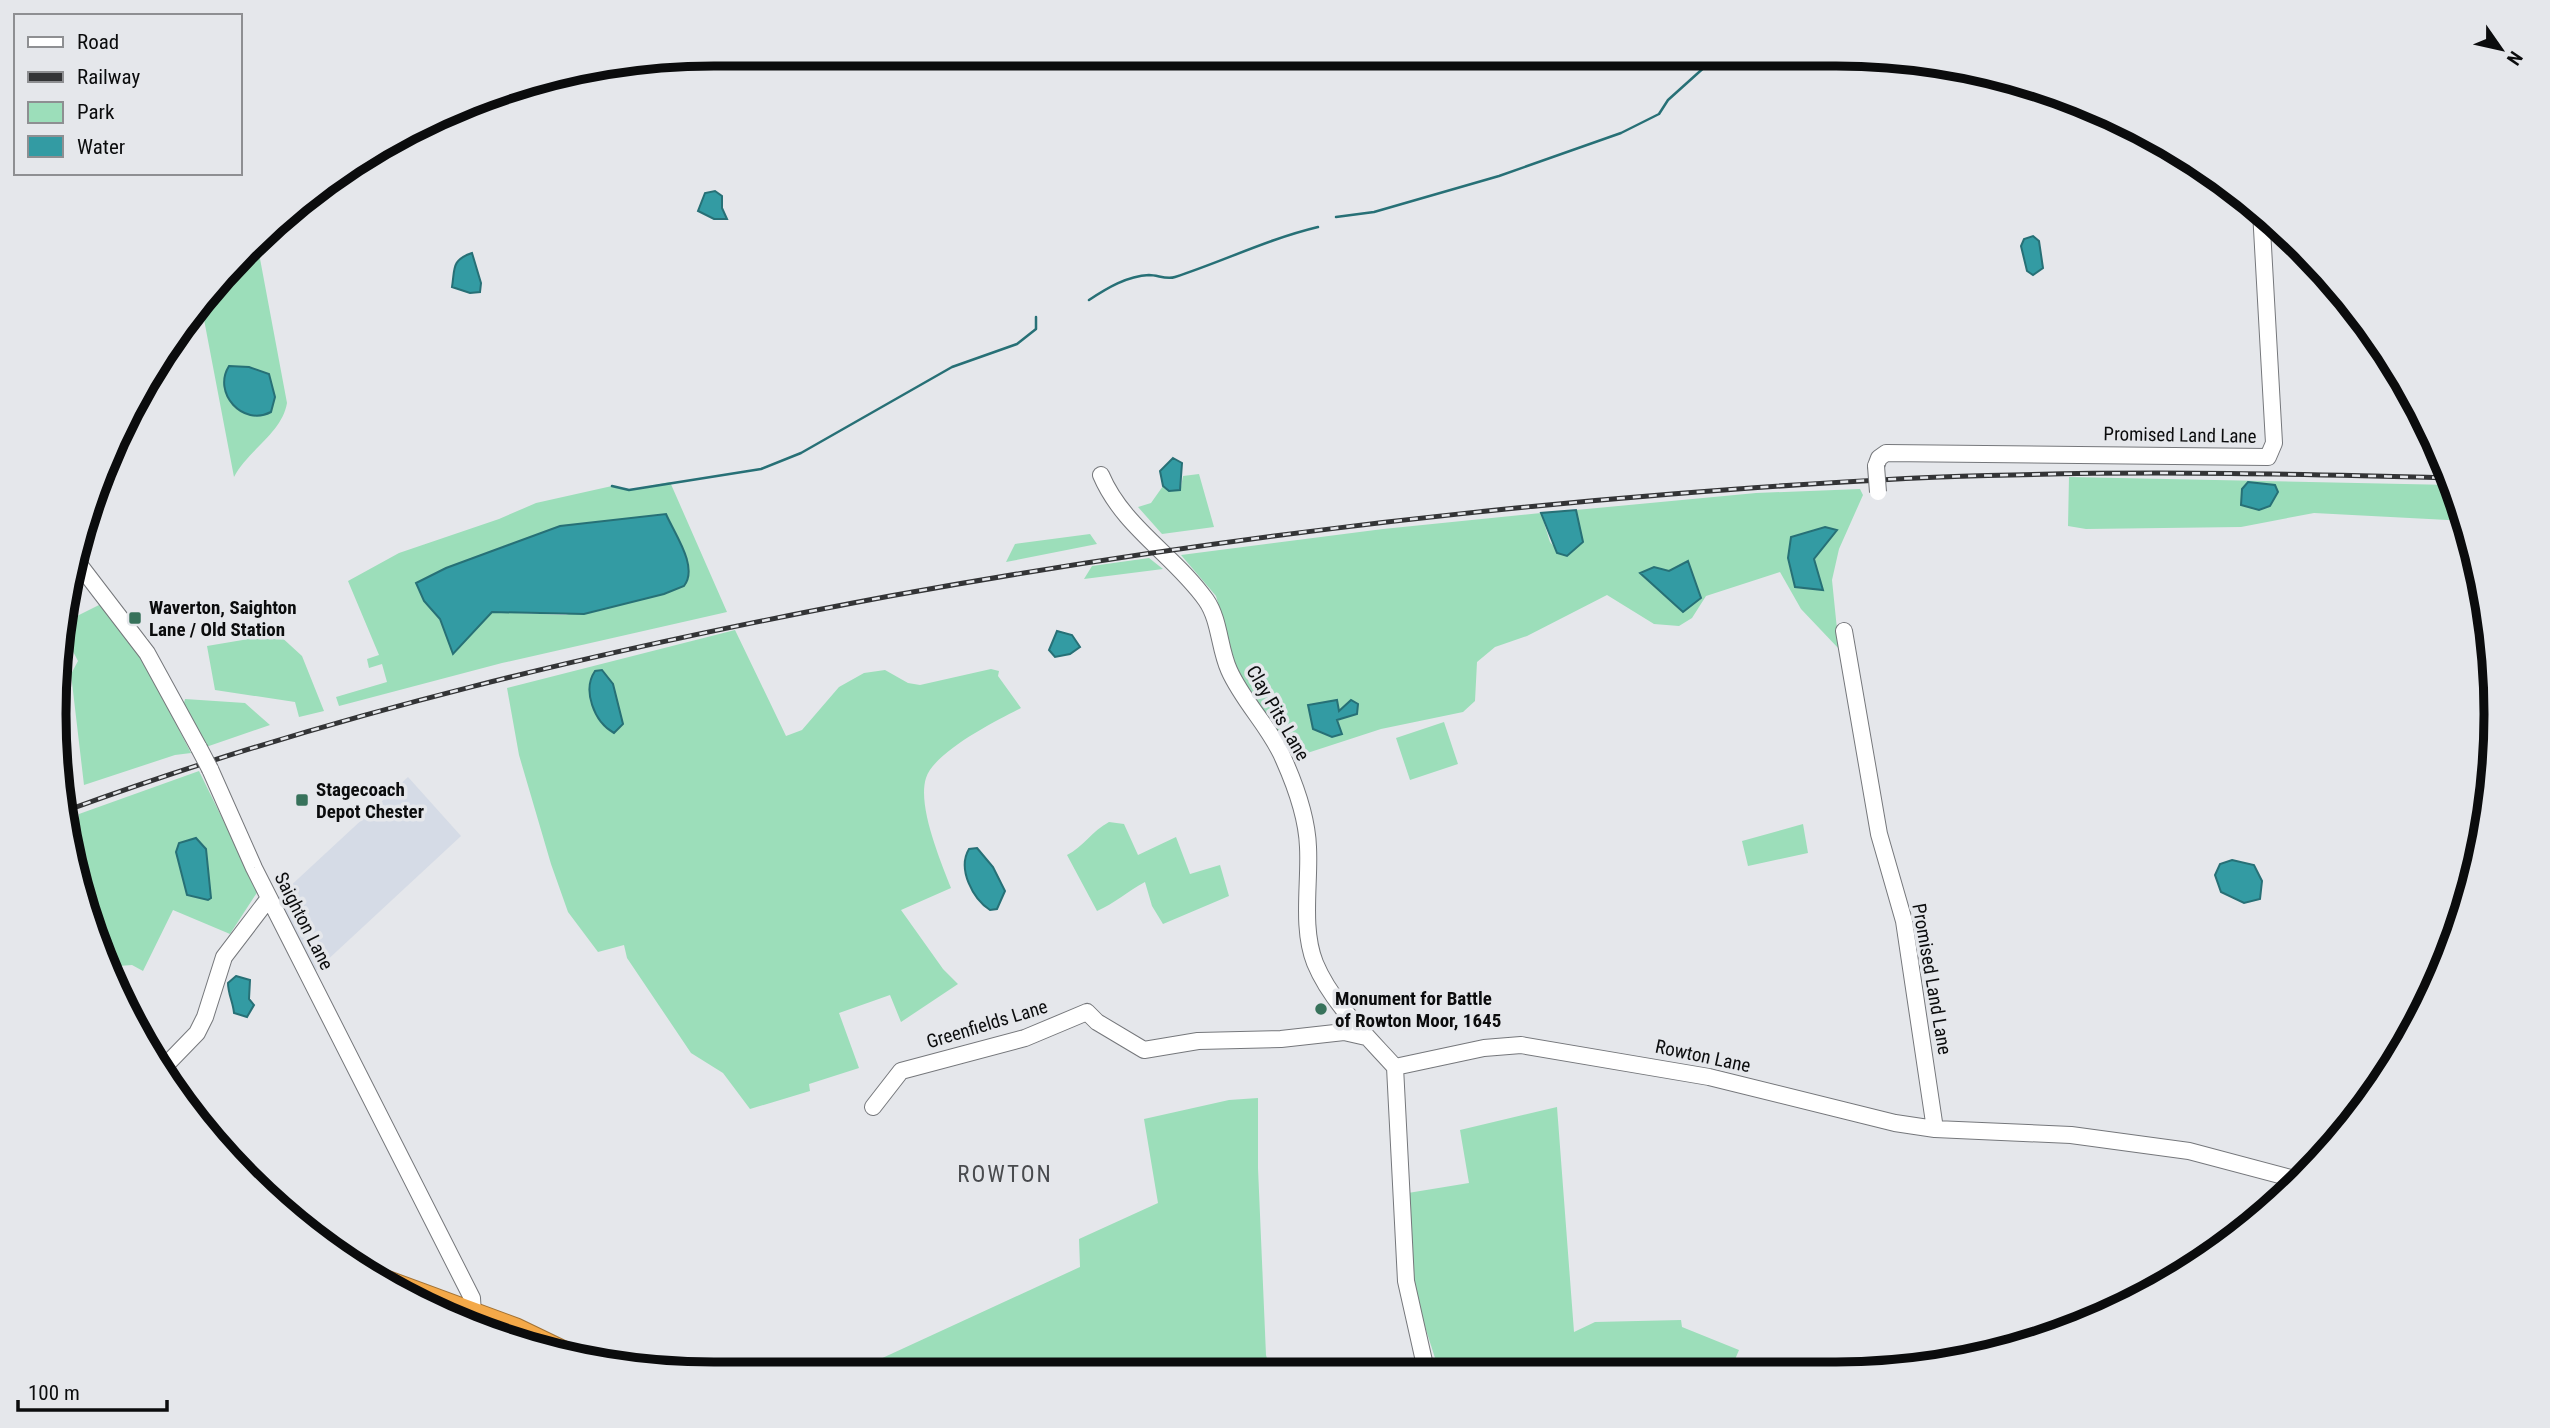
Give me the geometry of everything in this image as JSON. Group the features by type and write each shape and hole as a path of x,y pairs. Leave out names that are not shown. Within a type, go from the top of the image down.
{"highway":[{"path":"459,1309 484,1319"}],"street":[{"name":"Promised Land Lane","path":"1878,492 1876,466 1879,458 1886,453 2268,457 2274,443 2262,226"},
{"name":"Clay Pits Lane","path":"1101,475 1108,492 1140,533 1180,568 1208,602 1228,669 1284,758 1304,814 1307,835 1308,924 1314,961 1327,985 1366,1037 1395,1067"},
{"name":"Saighton Lane","path":"83,570 147,653 210,769 269,898 472,1298 473,1314"},
{"name":"Promised Land Lane","path":"1844,631 1879,834 1904,921 1935,1129"},
{"path":"169,1062 197,1033 205,1017 223,957 269,898"},
{"name":"Greenfields Lane","path":"873,1107 901,1071 1025,1038 1087,1012 1097,1022 1144,1051 1198,1041 1281,1039 1344,1032 1366,1037"},
{"name":"Rowton Lane","path":"1395,1067 1484,1048 1521,1045 1709,1077 1895,1123 1935,1129 2071,1135 2176,1150 2288,1178"},
{"path":"1395,1067 1406,1282 1424,1362"}],"shaded area":[{"path":"408,777 461,836 309,977 272,903"}],"green space":[{"path":"259,253 287,403 279,423 247,458 234,477 203,316"},
{"path":"1199,474 1214,527 1162,534 1138,507 1151,503 1163,486 1181,487 1183,476"},
{"path":"2069,477 2441,485 2453,519 2314,513 2241,527 2086,529 2068,526"},
{"path":"670,482 727,612 502,663 339,706 336,697 387,682 382,664 369,668 367,659 379,655 348,581 399,553 499,519 536,503 612,486 629,490","holes":["666,514 689,572 566,615 491,612 453,654 440,619 424,601 416,583 446,568 560,526"]},
{"path":"1860,489 1863,495 1839,549 1832,580 1839,649 1801,609 1780,572 1706,596 1692,618 1679,626 1654,624 1607,595 1527,636 1495,647 1477,662 1475,701 1463,712 1381,729 1295,757 1239,677 1216,596 1181,555 1383,529 1541,513 1550,542 1555,548 1583,542 1576,510 1756,493","holes":["1687,562 1683,612 1641,573 1654,567 1669,571"]},
{"path":"1090,534 1097,544 1006,562 1015,544"},
{"path":"1149,558 1163,569 1084,579 1092,566"},
{"path":"103,603 138,650 191,753 175,755 84,785 71,674 78,661 70,646 74,618"},
{"path":"735,630 786,736 802,730 839,687 864,673 885,670 908,683 920,685 991,669 999,671 998,676 1021,708 953,748 931,768 926,778 924,790 927,818 951,888 901,910 943,969 958,984 901,1022 890,995 839,1013 859,1068 809,1084 810,1091 750,1109 723,1073 691,1053 627,958 624,945 598,952 568,912 519,755 507,688"},
{"path":"278,634 302,656 324,711 299,717 295,702 215,690 207,646"},
{"path":"185,699 245,703 270,725 206,747 184,703"},
{"path":"1444,722 1458,764 1410,780 1396,738"},
{"path":"199,771 258,891 230,934 173,910 143,971 132,965 118,966 89,882 79,840 79,814"},
{"path":"1109,822 1124,824 1138,855 1176,837 1190,874 1220,865 1229,896 1163,924 1152,906 1145,882 1097,911 1067,855"},
{"path":"1803,824 1808,853 1748,866 1742,841"},
{"path":"1258,1098 1258,1168 1268,1362 874,1362 1080,1267 1079,1239 1158,1203 1144,1119 1229,1100"},
{"path":"1557,1107 1574,1332 1595,1322 1681,1320 1682,1327 1739,1350 1734,1362 1435,1362 1412,1286 1408,1193 1469,1183 1460,1130"}],"water":[{"path":"715,191 722,196 722,208 727,219 714,219 698,211 705,193"},
{"path":"2033,236 2039,241 2043,268 2033,275 2027,271 2021,246 2024,239"},
{"path":"472,253 481,283 480,292 470,293 452,287 457,262"},
{"path":"229,366 249,367 269,374 275,397 271,412 250,415 233,405 224,387"},
{"path":"1173,458 1182,463 1180,490 1169,491 1163,486 1160,471"},
{"path":"2248,482 2275,485 2278,492 2270,506 2259,510 2241,505 2242,489"},
{"path":"1576,510 1583,542 1567,556 1557,553 1541,513"},
{"path":"666,514 687,560 688,578 684,586 664,594 584,614 492,612 453,654 440,619 424,601 416,583 446,568 560,526"},
{"path":"1825,527 1837,530 1814,559 1823,590 1795,587 1788,558 1791,537"},
{"path":"1688,561 1701,598 1683,612 1640,573 1654,567 1669,571"},
{"path":"1057,631 1072,635 1080,647 1070,654 1055,657 1049,650"},
{"path":"602,670 613,684 623,724 614,733 596,714 590,696 591,679 595,671"},
{"path":"1337,700 1339,711 1351,700 1358,704 1357,714 1337,720 1342,734 1332,737 1313,729 1308,705"},
{"path":"196,838 206,849 211,898 208,900 187,895 176,852 179,843"},
{"path":"977,848 993,867 1005,891 997,909 990,910 978,899 966,874 969,849"},
{"path":"2232,860 2254,865 2262,881 2260,899 2244,903 2221,892 2215,875 2220,864"},
{"path":"236,976 250,980 249,999 254,1005 247,1017 234,1013 228,983"}],"waterway":[{"path":"1336,217 1374,212 1499,176 1621,133 1659,114 1668,100 1706,66"},
{"path":"1089,300 1125,280 1149,275 1175,277 1318,227"},
{"path":"612,486 629,490 761,469 801,453 952,367 1017,344 1036,329 1036,317"}],"railway":[{"path":"74,808 168,775 371,713 578,661 890,596 1084,563 1280,535 1574,502 1842,482 2121,473 2438,478"}],"place":[{"name":"Waverton, Saighton Lane / Old Station","path":"135,618"},
{"name":"Stagecoach Depot Chester","path":"302,800"},
{"name":"Monument for Battle of Rowton Moor, 1645","path":"1321,1009"}],"district":[{"name":"ROWTON","path":"1005,1174"}]}
